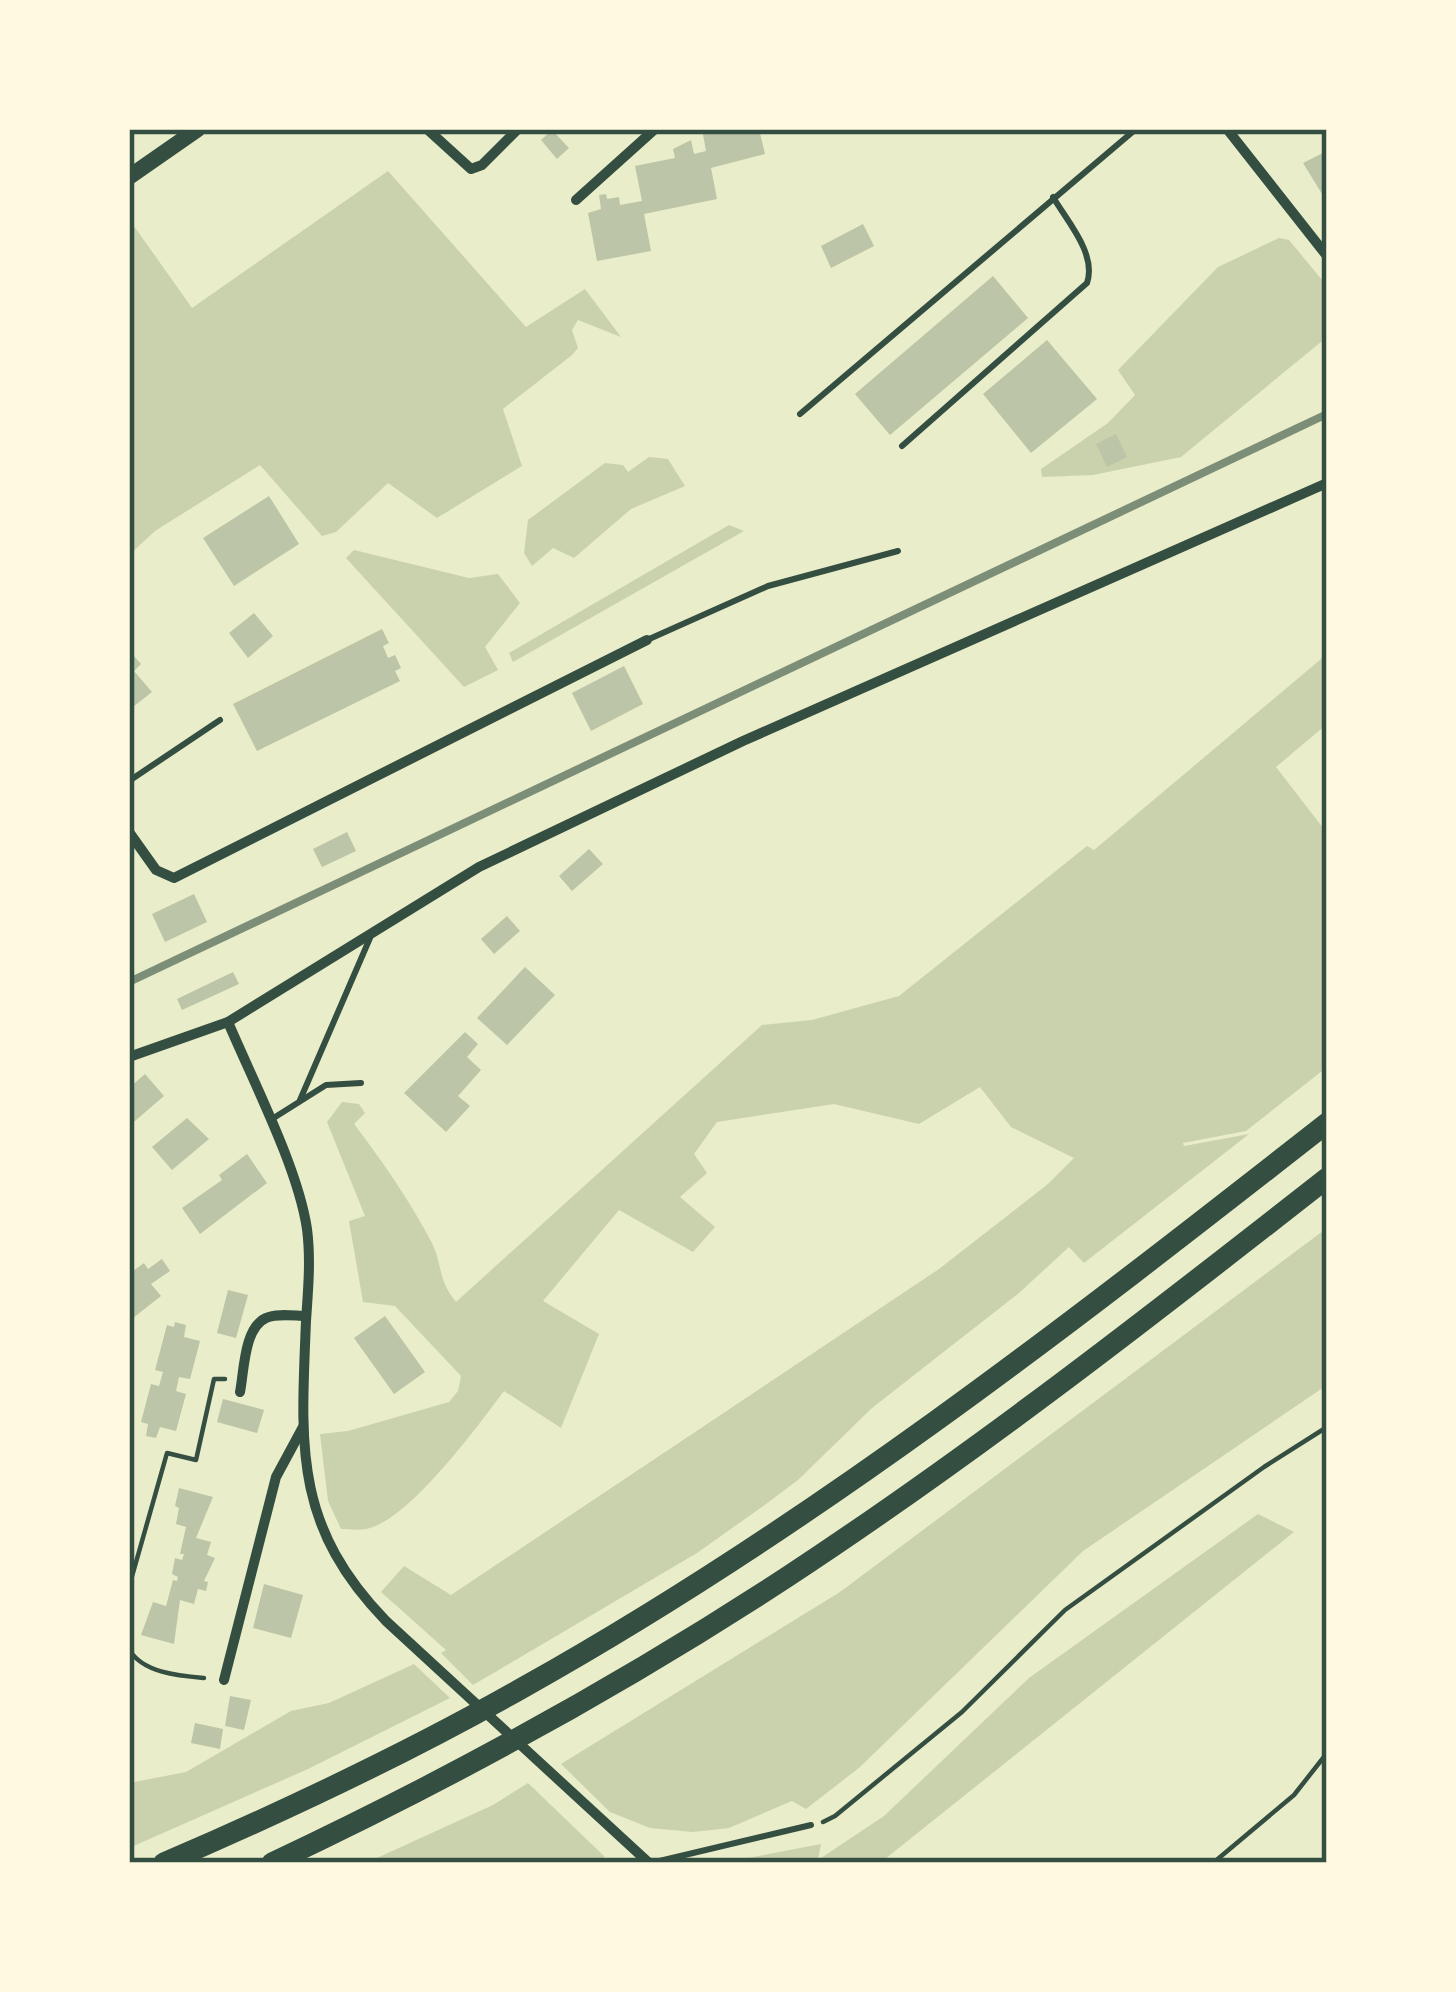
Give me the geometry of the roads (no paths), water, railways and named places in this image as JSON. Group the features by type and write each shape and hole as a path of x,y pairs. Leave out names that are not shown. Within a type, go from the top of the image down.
{"highway":[{"path":"164,1863 403,1752 524,1688 714,1572 956,1407 1327,1123"},
{"path":"272,1863 438,1783 541,1726 787,1577 995,1433 1327,1178"}],"main road":[{"path":"129,177 197,129"}],"street":[{"path":"427,129 471,169 482,165 518,129"},
{"path":"576,200 655,129"},
{"path":"1227,129 1321,240 1327,256"},
{"path":"129,1057 228,1022 479,867 743,741 1327,483"},
{"path":"129,832 156,870 174,878 647,640"},
{"path":"228,1022 306,1223 304,1426 310,1495 329,1544 369,1604 650,1863"},
{"path":"241,1387 258,1324 272,1316 307,1316"},
{"path":"224,1680 276,1477 304,1426"}],"lane":[{"path":"800,414 1136,129"},
{"path":"902,446 1088,283 1089,257 1053,196"},
{"path":"647,640 768,586 898,551"},
{"path":"129,781 220,720"},
{"path":"300,1100 372,932"},
{"path":"269,1121 326,1085 361,1083"},
{"path":"650,1863 811,1825"}],"railway":[{"path":"129,982 1327,414"}]}
